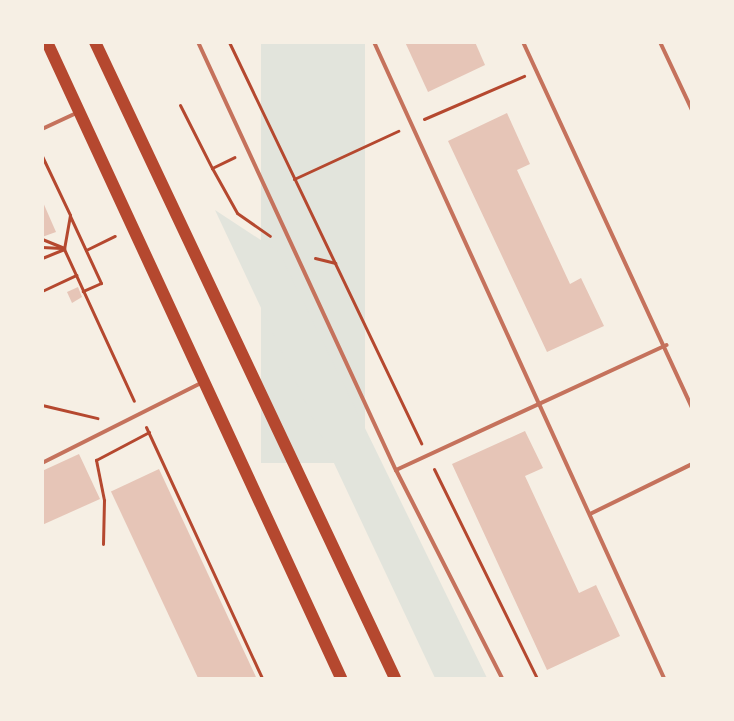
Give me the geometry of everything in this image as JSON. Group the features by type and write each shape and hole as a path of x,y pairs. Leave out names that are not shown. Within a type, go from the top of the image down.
{"main road":[{"path":"47,42 341,678"},
{"path":"95,42 395,678"}],"lane":[{"path":"198,42 396,470 502,678"},
{"path":"374,42 664,678"},
{"path":"523,42 666,345 692,407"},
{"path":"660,42 692,110"},
{"path":"42,129 79,112"},
{"path":"396,470 666,345"},
{"path":"42,463 203,382"},
{"path":"590,514 692,464"}],"path":[{"path":"229,42 537,678"},
{"path":"180,105 212,168 240,154"},
{"path":"42,156 101,282 84,290"},
{"path":"70,215 64,248 262,678"},
{"path":"86,250 132,228"},
{"path":"42,239 64,248"},
{"path":"42,247 64,248"},
{"path":"42,258 64,248"},
{"path":"42,291 76,275"},
{"path":"42,405 122,424"},
{"path":"103,544 104,500 96,460 148,432"}],"shaded area":[{"path":"261,43 365,43 365,463 261,463"},
{"path":"215,210 279,252 487,678 435,678"}],"building":[{"path":"405,42 475,42 485,65 428,92"},
{"path":"507,113 530,164 517,170 570,284 581,278 604,326 547,352 448,141"},
{"path":"42,200 56,232 42,237"},
{"path":"78,287 82,297 72,303 67,292"},
{"path":"525,431 543,468 525,476 579,593 596,585 620,636 547,670 452,464"},
{"path":"79,454 100,499 42,525 42,471"},
{"path":"159,469 256,677 198,678 111,491"}]}
